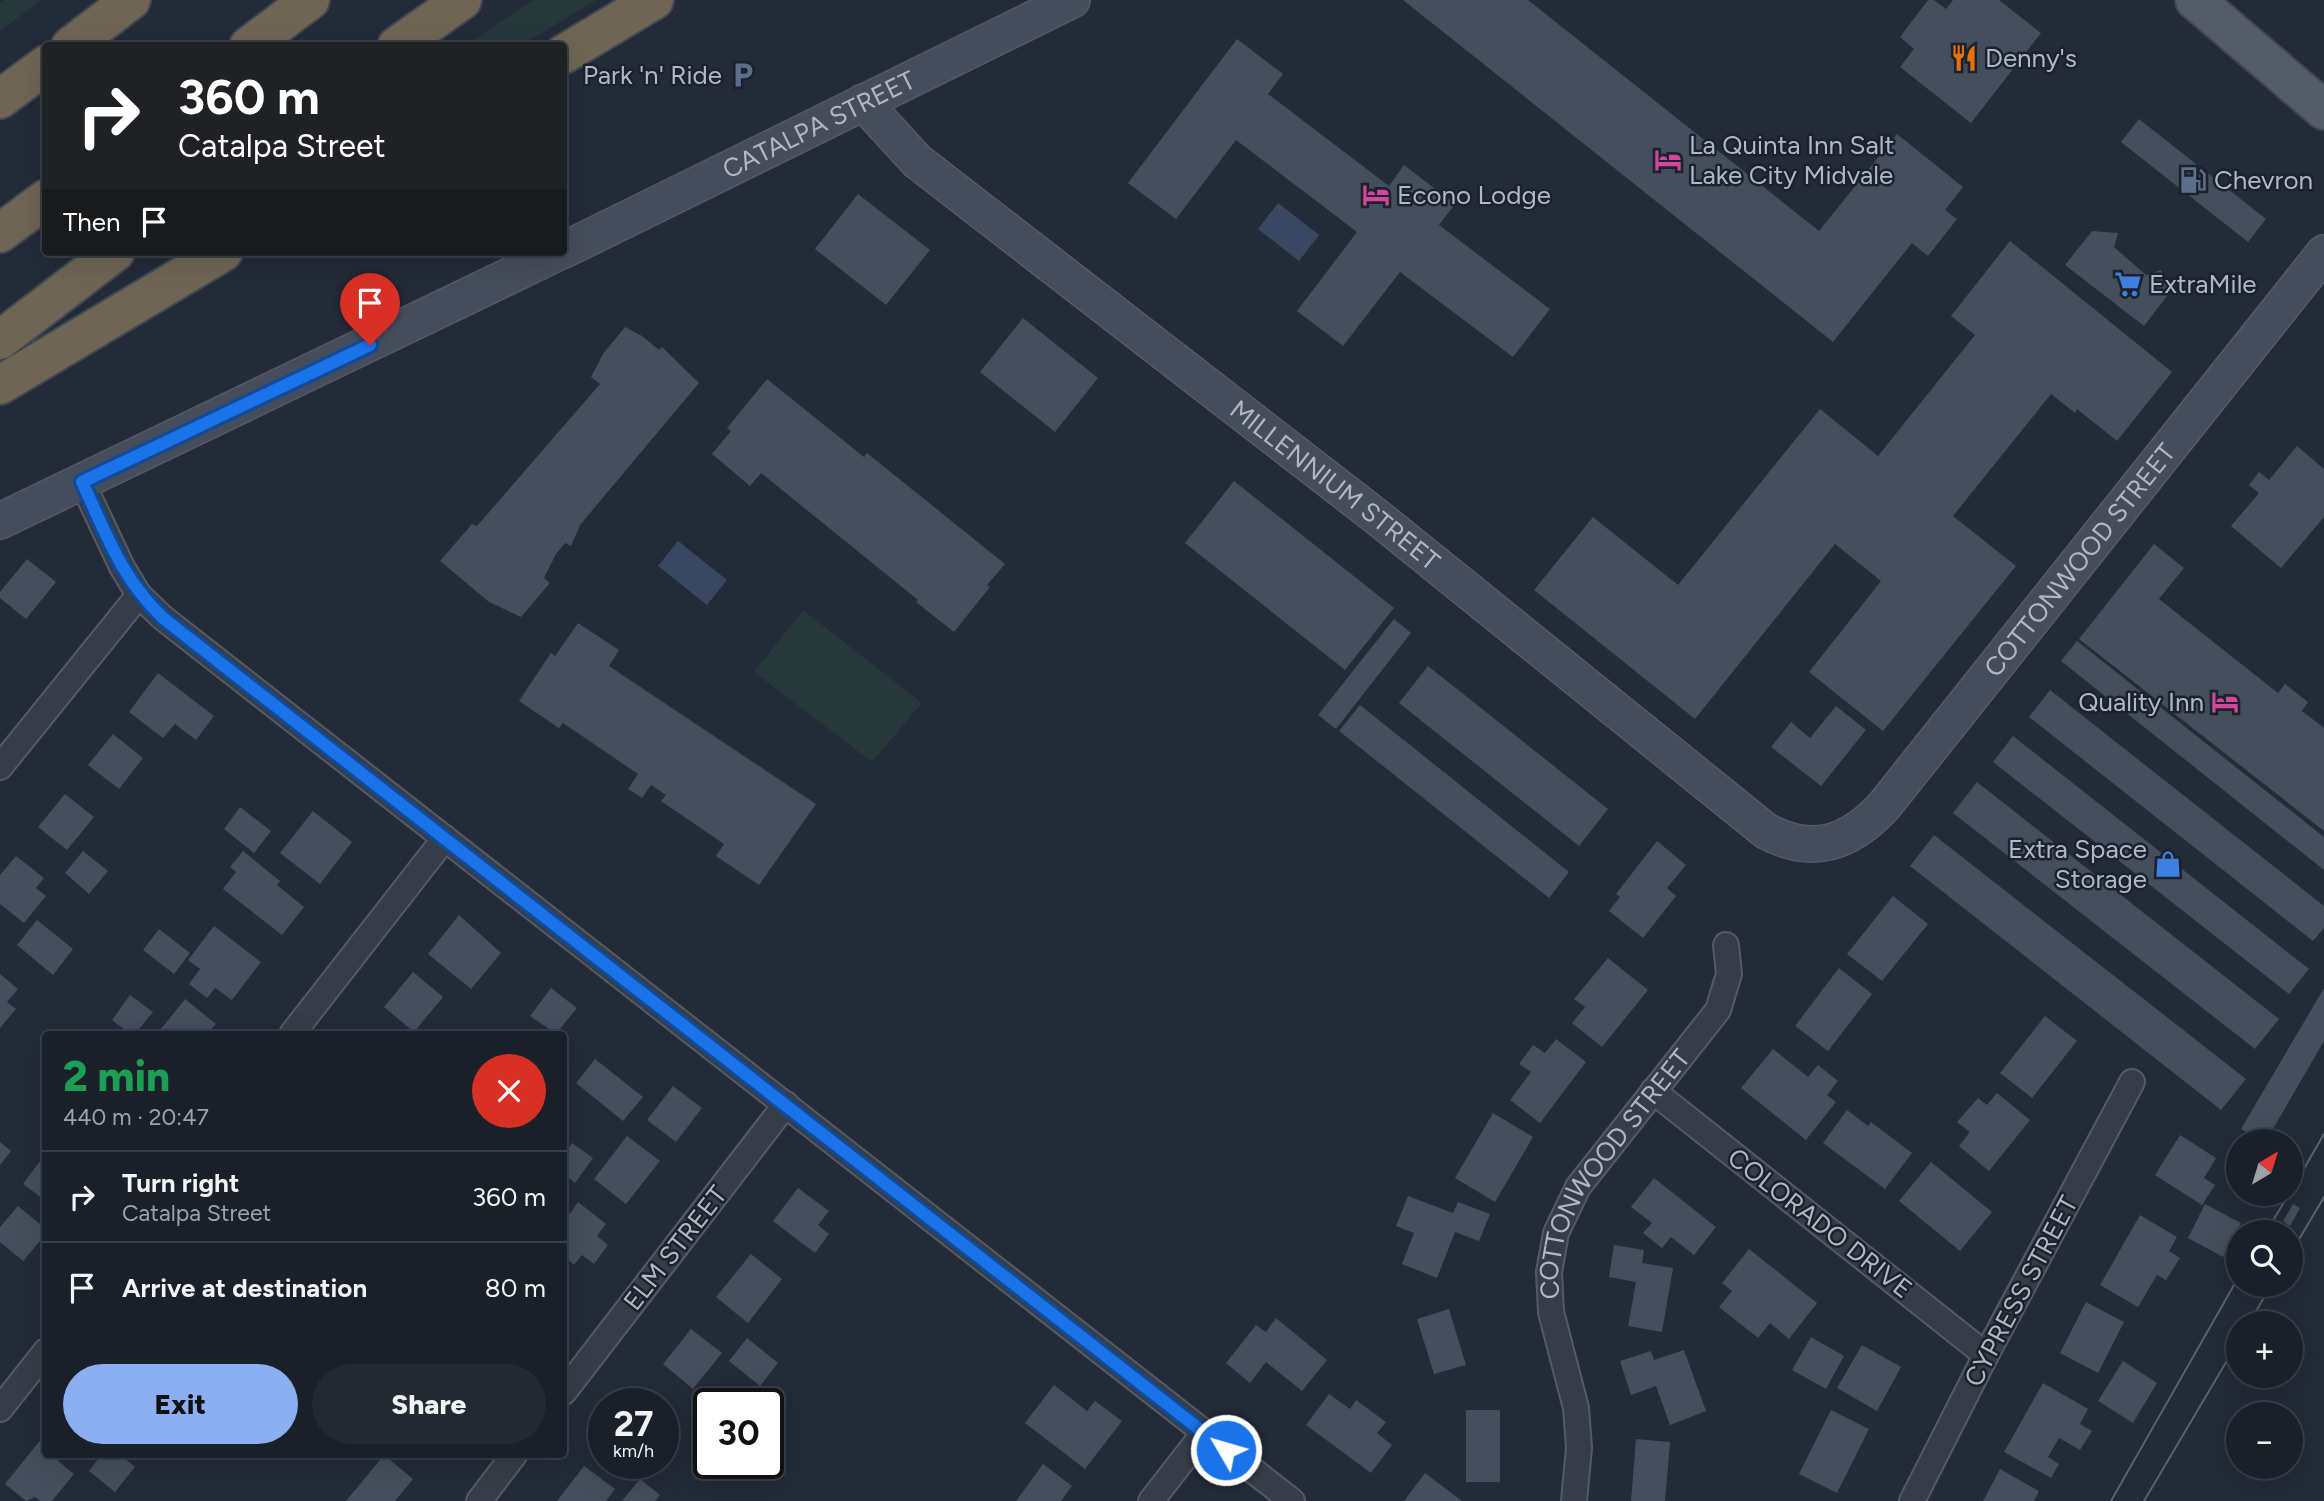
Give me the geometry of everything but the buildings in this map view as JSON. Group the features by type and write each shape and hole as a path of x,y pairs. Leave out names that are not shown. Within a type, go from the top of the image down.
{"highway":[{"path":"76,42 131,0"},
{"path":"254,42 310,0"},
{"path":"403,42 462,0"},
{"path":"567,52 653,0"},
{"path":"0,99 42,68"},
{"path":"0,233 42,201"},
{"path":"0,341 110,256"},
{"path":"0,385 216,256"}],"main road":[{"path":"2195,0 2324,110"}],"street":[{"name":"CATALPA STREET","path":"567,249 1072,0"},
{"name":"MILLENNIUM STREET","path":"863,102 917,161 1377,517 1756,824 1785,841 1820,845"},
{"name":"COTTONWOOD STREET","path":"1820,845 1858,830 1884,806 2324,253"},
{"path":"0,521 551,256"},
{"path":"82,482 122,567 139,595 163,618 1292,1501"},
{"path":"0,767 139,595"},
{"path":"294,1031 445,838"},
{"name":"COTTONWOOD STREET","path":"1574,1501 1579,1448 1576,1408 1551,1312 1549,1272 1556,1233 1578,1187 1718,1010 1729,974 1727,945"},
{"name":"CYPRESS STREET","path":"1912,1501 1986,1355 2133,1082"},
{"name":"COLORADO DRIVE","path":"1653,1091 1986,1355"},
{"name":"ELM STREET","path":"567,1388 786,1104"},
{"path":"0,1409 42,1356"},
{"path":"1151,1501 1204,1433"},
{"path":"479,1501 512,1458"}],"shaded area":[{"path":"4,0 41,0 0,31 0,3"},
{"path":"533,0 596,0 527,42 470,42"},
{"path":"803,610 922,703 872,762 754,672"}],"water":[{"path":"1278,203 1319,235 1299,261 1258,229"},
{"path":"678,541 727,580 707,605 658,566"}],"tram line":[{"path":"2303,1170 2324,1134"},
{"path":"2303,1233 2324,1197"},
{"path":"2273,1220 2282,1206"},
{"path":"2111,1501 2227,1297"},
{"path":"2256,1311 2264,1297"},
{"path":"2144,1501 2226,1362"}],"place":[{"name":"Denny's","path":"1964,58"},
{"name":"Park 'n' Ride","path":"743,75"},
{"name":"La Quinta Inn Salt Lake City Midvale","path":"1668,160"},
{"name":"Chevron","path":"2193,180"},
{"name":"Econo Lodge","path":"1376,195"},
{"name":"ExtraMile","path":"2128,284"},
{"name":"Quality Inn","path":"2225,702"},
{"name":"Extra Space Storage","path":"2168,864"}],"route":[{"path":"370,345 82,482 122,567 139,595 163,618 1226,1450"}]}
